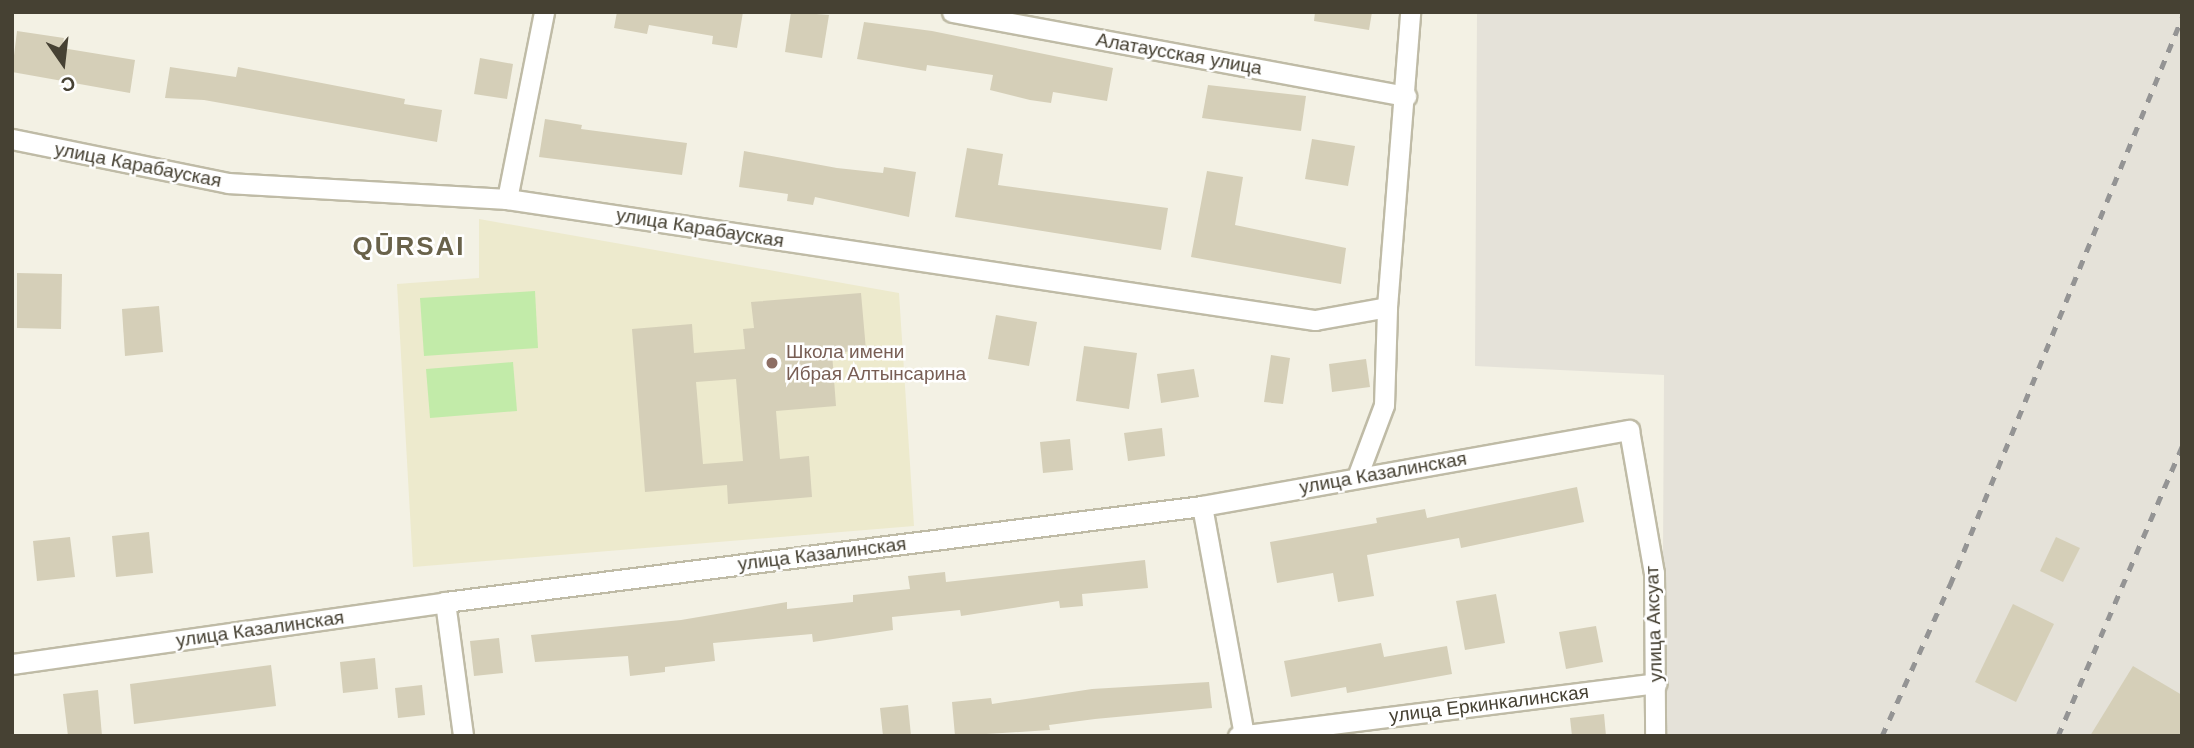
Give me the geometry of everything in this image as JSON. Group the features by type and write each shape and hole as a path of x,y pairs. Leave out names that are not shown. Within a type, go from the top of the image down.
{"street":[{"path":"507,199 544,12"},
{"name":"Алатаусская улица","path":"952,12 1406,96"},
{"path":"1357,477 1384,405 1387,307 1406,96 1410,12"},
{"name":"улица Карабауская","path":"12,139 228,183 507,199 1315,320 1387,307"},
{"name":"улица Казалинская","path":"12,664 445,603 1202,506 1629,430"},
{"name":"улица Аксуат","path":"1629,430 1654,573 1657,682 1655,736"},
{"path":"1202,506 1244,735"},
{"path":"445,603 463,736"},
{"name":"улица Еркинкалинская","path":"1238,736 1286,733 1657,682"}],"shaded area":[{"path":"1477,12 2182,12 2182,736 1662,736 1664,375 1475,366"},
{"path":"479,219 899,293 914,526 413,567 397,284 479,278"}],"green space":[{"path":"535,291 538,348 424,356 420,298"},
{"path":"513,362 517,411 430,418 426,369"}],"building":[{"path":"617,12 743,12 737,48 712,44 713,36 649,25 647,34 614,28"},
{"path":"791,12 829,15 822,58 785,52"},
{"path":"1315,12 1372,12 1369,30 1314,21"},
{"path":"864,22 932,31 1113,68 1107,101 1053,92 1051,103 1030,100 990,90 993,75 927,65 926,71 857,59"},
{"path":"17,31 64,38 62,48 135,60 130,93 12,72"},
{"path":"480,58 513,64 507,99 474,94"},
{"path":"170,67 236,77 238,67 405,99 404,104 442,110 437,142 204,100 165,98"},
{"path":"1208,85 1306,96 1301,131 1202,118"},
{"path":"545,119 582,125 581,129 687,143 682,175 539,157"},
{"path":"1312,139 1355,146 1348,186 1305,179"},
{"path":"967,148 1003,154 998,185 1168,208 1161,250 955,217"},
{"path":"744,151 837,168 883,173 884,167 916,172 909,217 815,197 813,205 787,201 788,194 739,187"},
{"path":"1207,171 1243,177 1235,225 1346,248 1341,284 1191,257"},
{"path":"17,273 62,274 61,329 17,328"},
{"path":"861,293 866,350 832,353 836,406 776,411 780,459 809,456 812,497 728,504 727,485 645,492 632,329 692,324 694,353 745,349 743,329 754,328 751,302","holes":["736,379 743,461 703,464 696,382"]},
{"path":"159,306 163,352 125,356 122,309"},
{"path":"996,315 1037,322 1029,366 988,359"},
{"path":"1084,346 1137,353 1129,409 1076,401"},
{"path":"1271,355 1290,358 1283,404 1264,402"},
{"path":"1366,359 1370,387 1332,392 1329,364"},
{"path":"1194,369 1199,397 1161,403 1157,374"},
{"path":"1162,428 1165,456 1128,461 1124,433"},
{"path":"1070,439 1073,470 1043,473 1040,442"},
{"path":"1577,487 1584,522 1461,548 1459,538 1367,555 1374,596 1338,602 1333,573 1277,583 1270,542 1377,523 1376,518 1425,509 1427,518"},
{"path":"149,532 153,573 116,577 112,536"},
{"path":"70,537 75,577 37,581 33,541"},
{"path":"2056,537 2080,548 2063,582 2040,571"},
{"path":"1145,560 1148,588 1082,594 1083,606 1060,608 1059,601 961,616 960,610 892,617 893,630 813,642 812,634 713,643 715,661 665,667 665,672 630,676 628,656 535,662 531,635 681,620 787,602 787,609 853,602 853,595 910,589 908,576 945,572 946,582"},
{"path":"1496,594 1505,643 1465,650 1456,601"},
{"path":"2013,604 2054,624 2016,702 1975,682"},
{"path":"1596,626 1603,662 1566,669 1559,632"},
{"path":"499,638 503,673 474,676 470,641"},
{"path":"1381,643 1384,657 1447,646 1452,674 1347,693 1346,687 1291,697 1284,661"},
{"path":"375,658 378,689 343,693 340,662"},
{"path":"271,665 276,706 134,724 130,684"},
{"path":"2133,666 2182,695 2182,736 2090,736"},
{"path":"1209,682 1212,708 1049,725 1050,730 955,736 952,702 991,698 992,704 1092,689"},
{"path":"422,685 425,715 398,718 395,688"},
{"path":"98,690 102,736 68,736 63,694"},
{"path":"908,705 911,736 883,736 880,708"},
{"path":"1604,714 1606,736 1572,736 1570,718"}],"railway":[{"path":"1882,736 1950,585 2182,18"},
{"path":"2058,736 2182,446"}],"place":[{"name":"Школа имени Ибрая Алтынсарина","path":"772,363"}],"district":[{"name":"QŪRSAI","path":"409,247"}]}
